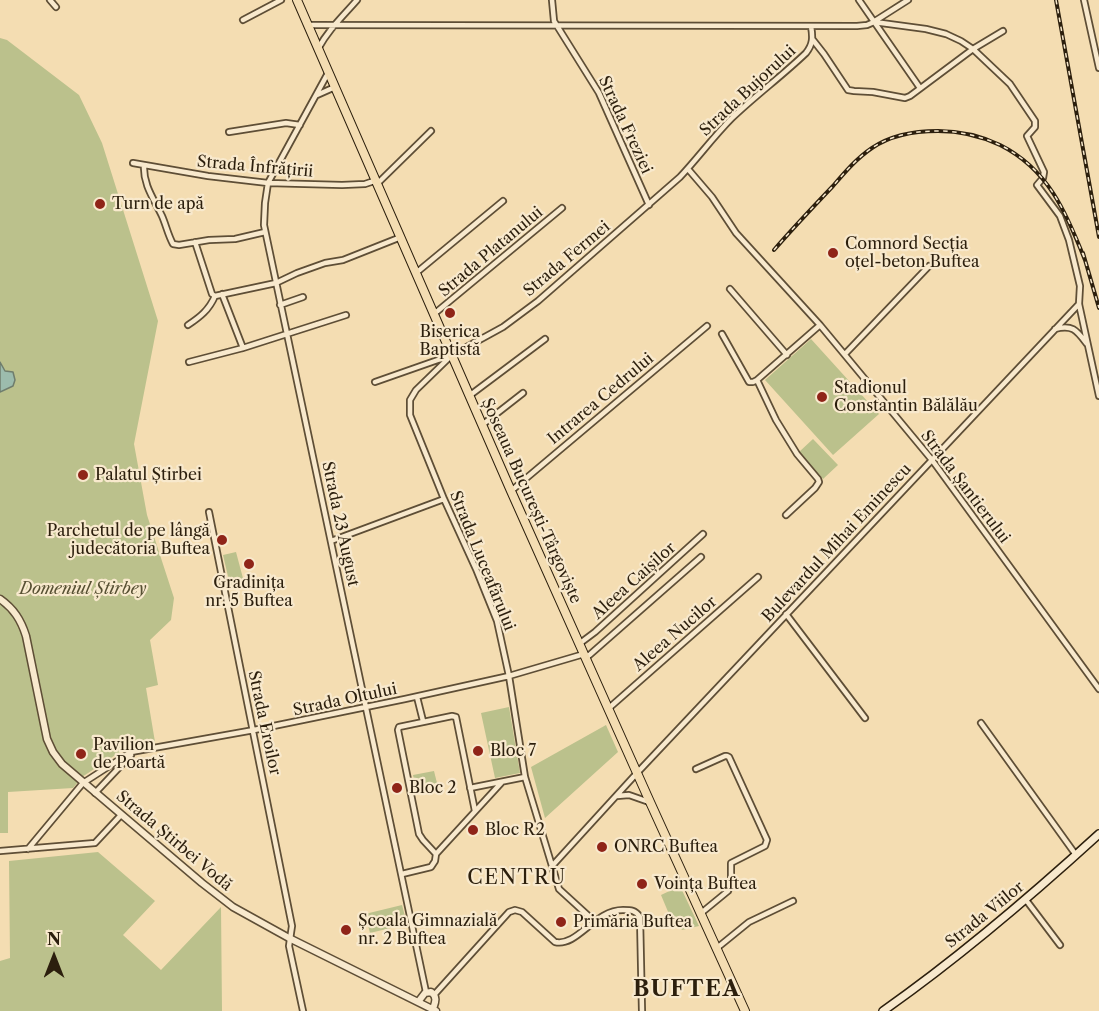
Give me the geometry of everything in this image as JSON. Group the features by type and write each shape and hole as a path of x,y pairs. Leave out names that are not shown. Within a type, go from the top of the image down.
{"main road":[{"name":"Șoseaua București-Târgoviște","path":"297,0 511,491 745,1011"},
{"name":"Strada Viilor","path":"883,1011 968,948 1026,900 1099,834"}],"street":[{"path":"50,0 56,7"},
{"path":"243,20 281,0"},
{"path":"318,49 333,26 357,0"},
{"path":"552,0 554,21 557,26"},
{"path":"859,0 920,88"},
{"path":"308,25 863,26 874,22 908,0"},
{"path":"1084,0 1099,68"},
{"path":"874,22 926,29 961,41 1010,84 1035,121 1035,127 1027,136 1044,171 1043,178 1037,185 1060,216 1067,232 1080,286 1079,304 1099,396"},
{"name":"Strada Freziei","path":"557,26 599,93 649,205"},
{"name":"Strada Bujorului","path":"688,169 733,118 806,53 813,40 811,26"},
{"path":"813,40 846,88 851,91 873,92 905,98 972,49 1003,31"},
{"name":"Strada 23 August","path":"328,73 268,183 264,213 265,232 426,992"},
{"path":"317,95 335,87"},
{"path":"229,132 286,123 300,125"},
{"path":"377,182 431,131"},
{"name":"Strada Înfrățirii","path":"133,163 207,176 268,183 365,184 377,182"},
{"path":"144,165 144,177 152,199 175,245 235,239 265,232"},
{"name":"Strada Fermei","path":"452,355 519,316 688,169"},
{"name":"Strada Șantierului","path":"688,169 712,196 736,233 820,325 932,460 1099,689"},
{"path":"416,273 503,201"},
{"name":"Strada Platanului","path":"434,315 562,208"},
{"path":"188,325 211,305 215,297 222,294 276,284 297,273 325,263 342,260 401,237"},
{"path":"195,242 215,297"},
{"path":"845,354 929,266"},
{"path":"730,289 787,355"},
{"path":"222,294 243,348"},
{"path":"280,305 303,297"},
{"name":"Bulevardul Mihai Eminescu","path":"553,865 637,772 1079,304"},
{"path":"189,362 287,335 346,315"},
{"path":"722,334 749,382 753,382 820,325"},
{"name":"Intrarea Cedrului","path":"511,491 707,326"},
{"path":"1055,329 1071,328 1088,344"},
{"path":"469,396 545,339"},
{"path":"375,382 452,355"},
{"name":"Strada Luceafărului","path":"452,355 416,390 410,400 414,423 497,621 509,676 525,777 559,889 594,921"},
{"path":"757,380 786,437 819,482 786,515"},
{"path":"482,425 523,393"},
{"path":"331,541 444,499"},
{"name":"Strada Eroilor","path":"208,512 292,926 289,946 303,1011"},
{"name":"Aleea Caișilor","path":"579,644 703,534"},
{"path":"585,656 701,556"},
{"name":"Aleea Nucilor","path":"609,708 758,577"},
{"name":"Strada Știrbei Vodă","path":"0,599 12,608 26,636 50,746 62,764 233,907 289,938 434,1010"},
{"path":"786,614 865,718"},
{"name":"Strada Oltului","path":"28,849 83,783 129,753 366,708 509,676 585,656"},
{"name":"Strada Oltului","path":"417,697 423,721"},
{"path":"436,854 419,834 398,730 401,726 456,717 475,811"},
{"path":"981,723 1076,855"},
{"path":"94,793 135,751"},
{"path":"696,769 728,756 767,840 765,846 731,863 731,883 728,891 700,914"},
{"path":"471,788 525,777"},
{"path":"402,874 431,867 436,854 501,782"},
{"path":"617,796 636,796 650,802"},
{"path":"0,851 95,843 121,815"},
{"path":"1026,900 1060,945"},
{"path":"716,949 749,922 793,902"},
{"path":"434,995 509,912 519,910 555,942 565,943 608,913 617,910 633,911 638,914 640,921 642,1011"},
{"path":"418,1002 423,994 431,992 436,999 434,1010"}],"green space":[{"name":"Domeniul Știrbey","path":"0,38 7,40 79,95 102,143 158,321 134,444 147,515 174,598 171,620 150,640 158,685 146,688 155,742 129,746 82,777 73,788 8,792 8,833 0,833"},
{"name":"Stadionul Constantin Bălălău","path":"811,339 879,414 833,455 765,380"},
{"path":"813,439 838,465 823,479 799,452"},
{"path":"236,552 244,582 230,585 223,555"},
{"path":"509,707 520,773 495,778 481,713"},
{"path":"606,725 618,752 545,818 531,767"},
{"path":"434,771 437,783 416,788 413,775"},
{"path":"98,852 155,901 123,935 161,970 221,907 222,1011 0,1011 0,961 10,958 9,861"},
{"path":"680,886 699,926 682,930 679,925 674,926 661,895"},
{"path":"402,905 407,924 370,933 365,914"}],"shaded area":[{"path":"0,362 5,371 13,372 15,380 13,386 0,392"}],"railway":[{"path":"1056,0 1099,237"},
{"path":"774,250 851,166 872,148 904,135 946,131 993,142 1017,155 1031,166 1043,179 1062,209 1085,260"},
{"path":"1083,253 1099,308"}],"place":[{"name":"Turn de apă","path":"100,204"},
{"name":"Comnord Secția oțel-beton Buftea","path":"833,253"},
{"name":"Biserica Baptistă","path":"450,313"},
{"name":"Stadionul Constantin Bălălău","path":"822,397"},
{"name":"Palatul Știrbei","path":"83,475"},
{"name":"Parchetul de pe lângă judecătoria Buftea","path":"222,540"},
{"name":"Gradinița nr. 5 Buftea","path":"249,564"},
{"name":"Bloc 7","path":"478,751"},
{"name":"Pavilion de Poartă","path":"81,754"},
{"name":"Bloc 2","path":"397,788"},
{"name":"Bloc R2","path":"473,830"},
{"name":"ONRC Buftea","path":"602,847"},
{"name":"Voința Buftea","path":"642,884"},
{"name":"Primăria Buftea","path":"561,922"},
{"name":"Școala Gimnazială nr. 2 Buftea","path":"346,930"}],"district":[{"name":"CENTRU","path":"517,878"},
{"name":"BUFTEA","path":"687,990"}]}
